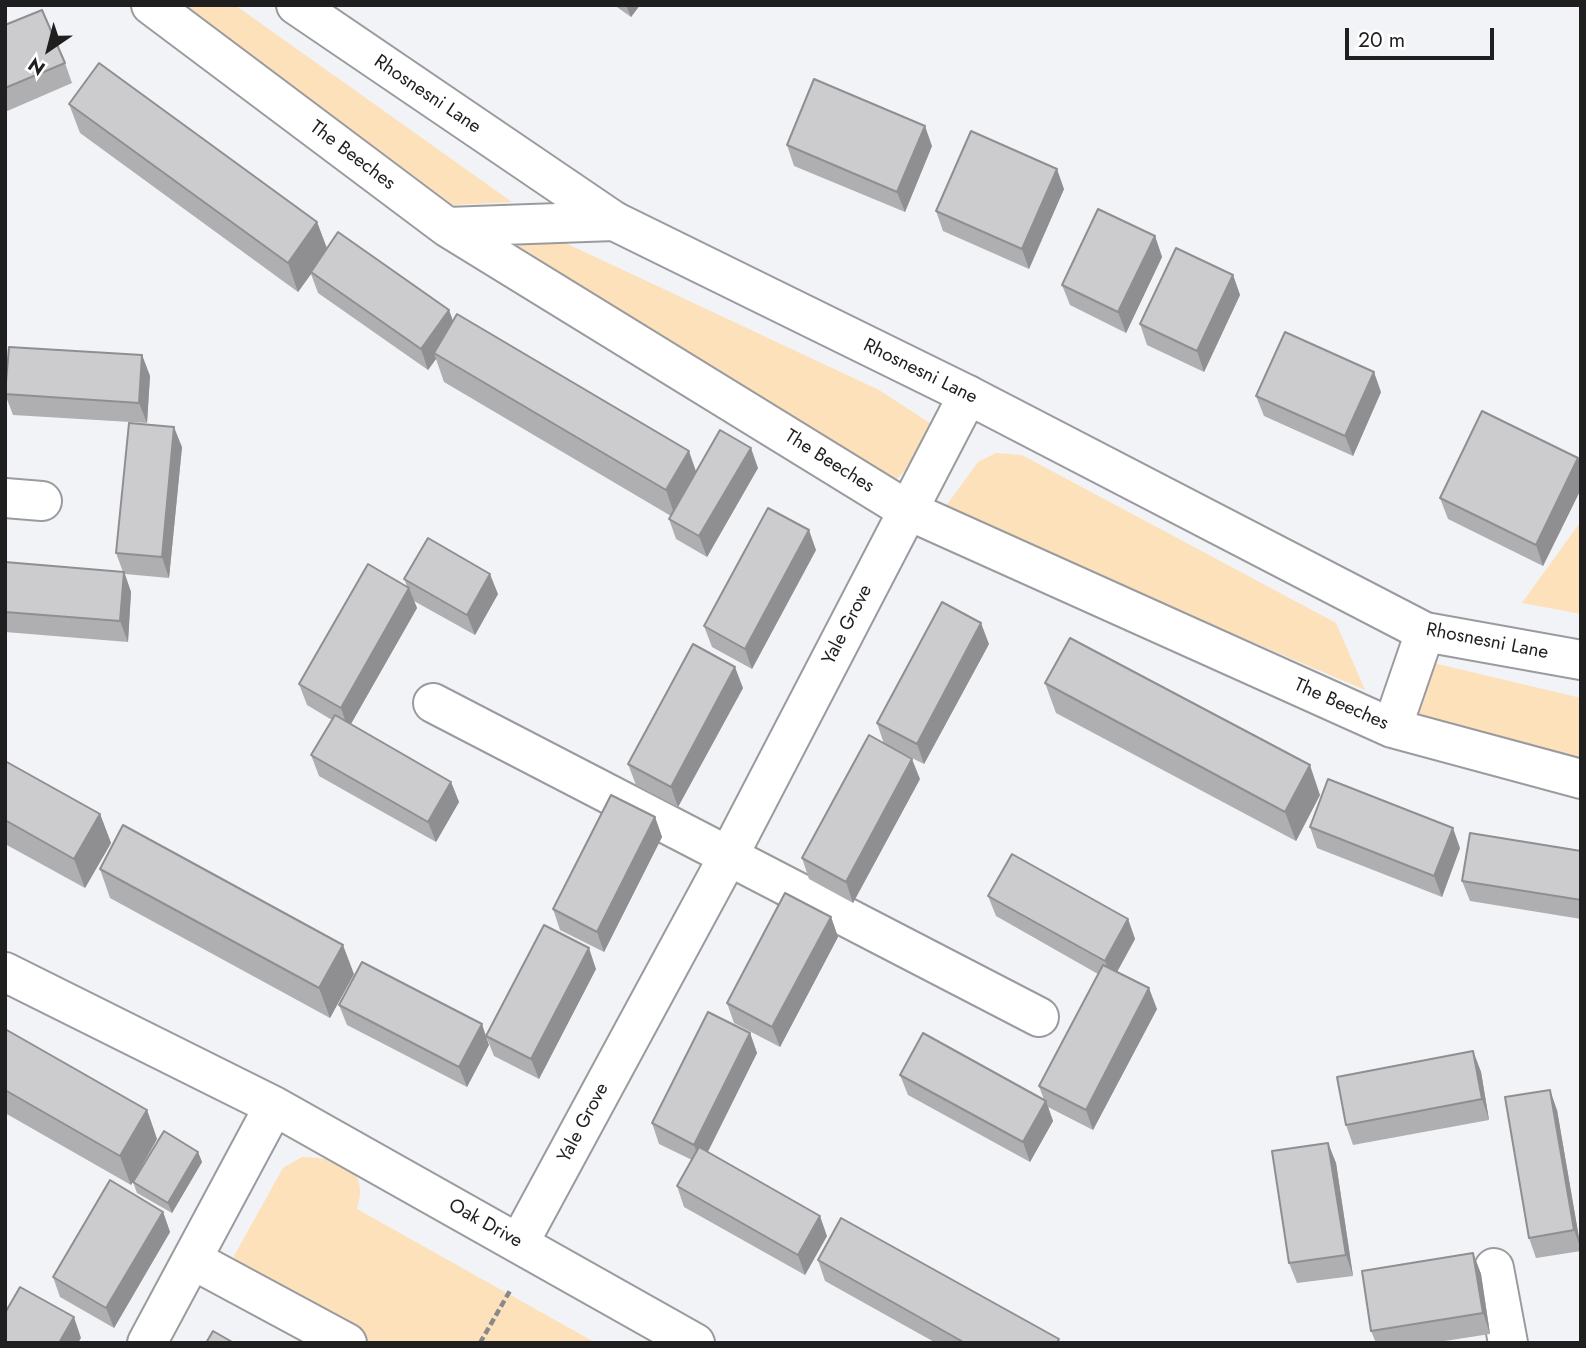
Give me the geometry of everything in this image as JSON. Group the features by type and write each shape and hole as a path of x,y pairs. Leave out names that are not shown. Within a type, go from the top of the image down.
{"street":[{"name":"The Beeches","path":"151,5 447,227 907,510 1392,728 1581,779"},
{"name":"Rhosnesni Lane","path":"296,5 614,221 968,395 1425,632 1581,660"},
{"path":"447,227 614,221"},
{"name":"Yale Grove","path":"526,1247 968,395"},
{"path":"1392,728 1425,632"},
{"path":"433,703 1040,1017"},
{"name":"Oak Drive","path":"5,972 274,1106 695,1343"},
{"path":"147,1343 274,1106"},
{"path":"193,1259 346,1343"},
{"path":"1494,1268 1508,1343"}],"path":[{"path":"480,1343 526,1247"}],"shaded area":[{"path":"184,5 235,5 512,202 453,205"},
{"path":"559,240 879,390 936,427 918,457 894,482 863,467 511,241"},
{"path":"996,453 1022,455 1336,623 1365,690 943,510 978,462"},
{"path":"1581,521 1581,614 1522,603"},
{"path":"1429,662 1581,698 1581,761 1410,718"},
{"path":"302,1157 327,1160 348,1167 359,1183 357,1209 596,1343 373,1343 247,1275 238,1268 234,1256 283,1168"}],"building":[{"path":"42,10 65,63 5,88 5,25"},
{"path":"99,63 317,222 288,263 69,104"},
{"path":"814,79 925,126 897,192 787,145"},
{"path":"971,131 1057,169 1022,249 936,211"},
{"path":"1098,209 1155,236 1118,312 1062,285"},
{"path":"338,232 449,310 421,349 311,272"},
{"path":"1176,248 1233,275 1197,351 1140,324"},
{"path":"457,314 689,451 666,490 434,353"},
{"path":"1285,332 1374,372 1345,436 1256,396"},
{"path":"9,347 142,355 139,403 5,394"},
{"path":"1482,411 1578,458 1536,545 1440,498"},
{"path":"129,423 174,427 162,557 116,553"},
{"path":"720,430 751,448 699,536 669,519"},
{"path":"768,508 809,530 745,649 704,626"},
{"path":"428,538 490,574 467,615 404,579"},
{"path":"5,562 124,572 120,621 5,612"},
{"path":"368,564 409,588 341,708 299,684"},
{"path":"942,602 981,623 917,744 877,723"},
{"path":"1070,638 1310,765 1285,812 1045,683"},
{"path":"693,644 735,667 671,787 628,764"},
{"path":"335,715 451,782 428,822 311,755"},
{"path":"869,735 912,759 846,882 802,858"},
{"path":"5,761 100,814 74,859 5,820"},
{"path":"1328,779 1453,828 1434,876 1310,827"},
{"path":"611,795 655,817 597,932 553,909"},
{"path":"123,825 343,945 319,988 100,869"},
{"path":"1470,833 1581,851 1581,900 1462,881"},
{"path":"1012,854 1128,919 1105,961 988,896"},
{"path":"785,893 831,917 772,1027 727,1003"},
{"path":"544,925 589,948 531,1059 486,1036"},
{"path":"362,962 482,1024 459,1067 339,1005"},
{"path":"1103,965 1149,988 1086,1110 1039,1086"},
{"path":"708,1012 750,1033 694,1145 652,1123"},
{"path":"5,1029 147,1110 120,1156 5,1090"},
{"path":"923,1033 1046,1101 1023,1142 900,1075"},
{"path":"1473,1051 1482,1099 1346,1125 1337,1077"},
{"path":"1550,1090 1574,1230 1529,1238 1505,1097"},
{"path":"164,1131 198,1152 168,1203 133,1182"},
{"path":"1328,1143 1346,1255 1289,1263 1272,1151"},
{"path":"699,1147 820,1216 798,1255 677,1186"},
{"path":"110,1180 163,1212 106,1308 53,1277"},
{"path":"841,1218 1059,1339 1057,1343 965,1343 818,1260"},
{"path":"1473,1253 1483,1313 1371,1331 1362,1271"},
{"path":"20,1287 74,1317 59,1343 5,1343 5,1313"},
{"path":"213,1331 234,1343 206,1343"}]}
